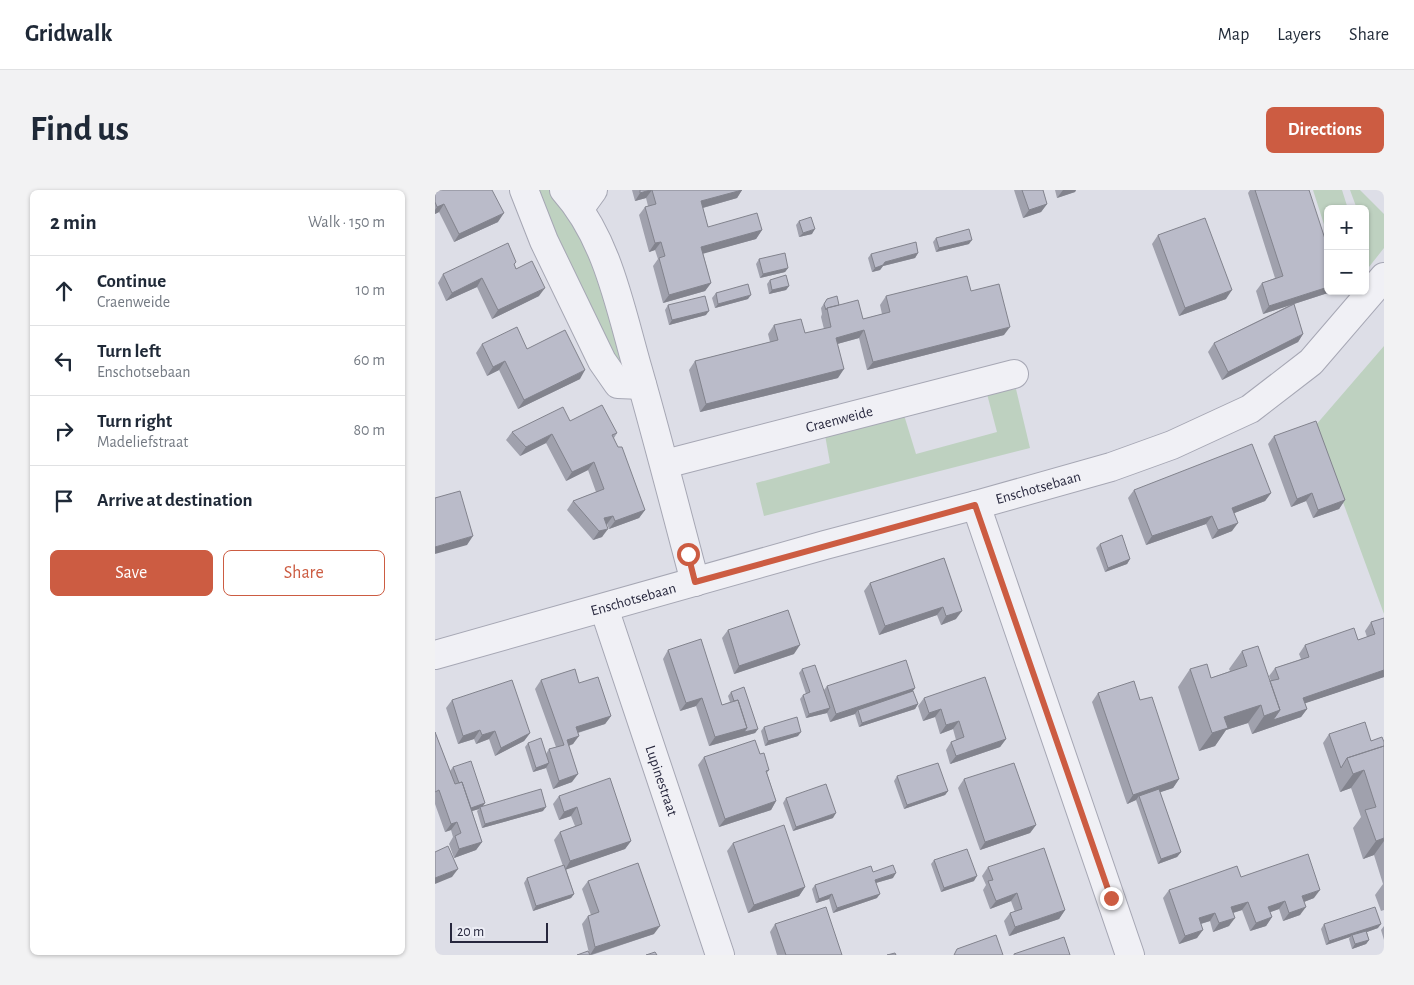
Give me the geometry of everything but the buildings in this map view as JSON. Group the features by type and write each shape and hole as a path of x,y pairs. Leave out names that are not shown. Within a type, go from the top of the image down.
{"street":[{"path":"524,190 544,241 602,361 618,384 642,385"},
{"path":"579,196 599,242 642,385 665,464 695,582"},
{"name":"Enschotsebaan","path":"435,654 1111,467 1172,445 1250,409 1311,362 1384,277"},
{"name":"Craenweide","path":"665,464 1013,374"},
{"path":"975,505 1130,955"},
{"name":"Lupinestraat","path":"604,608 720,955"}],"green space":[{"path":"530,190 550,190 566,208 579,229 599,275 626,372 618,372"},
{"path":"1313,190 1342,190 1347,205 1324,205 1324,224"},
{"path":"1350,190 1360,190 1384,214 1384,248 1369,267 1369,205 1356,205"},
{"path":"1384,346 1384,614 1315,426"},
{"path":"1016,389 1030,448 764,516 756,483 830,463 825,435 904,415 916,454 997,432 987,394"}],"route":[{"path":"688,554 695,582 975,505 1111,898"}]}
